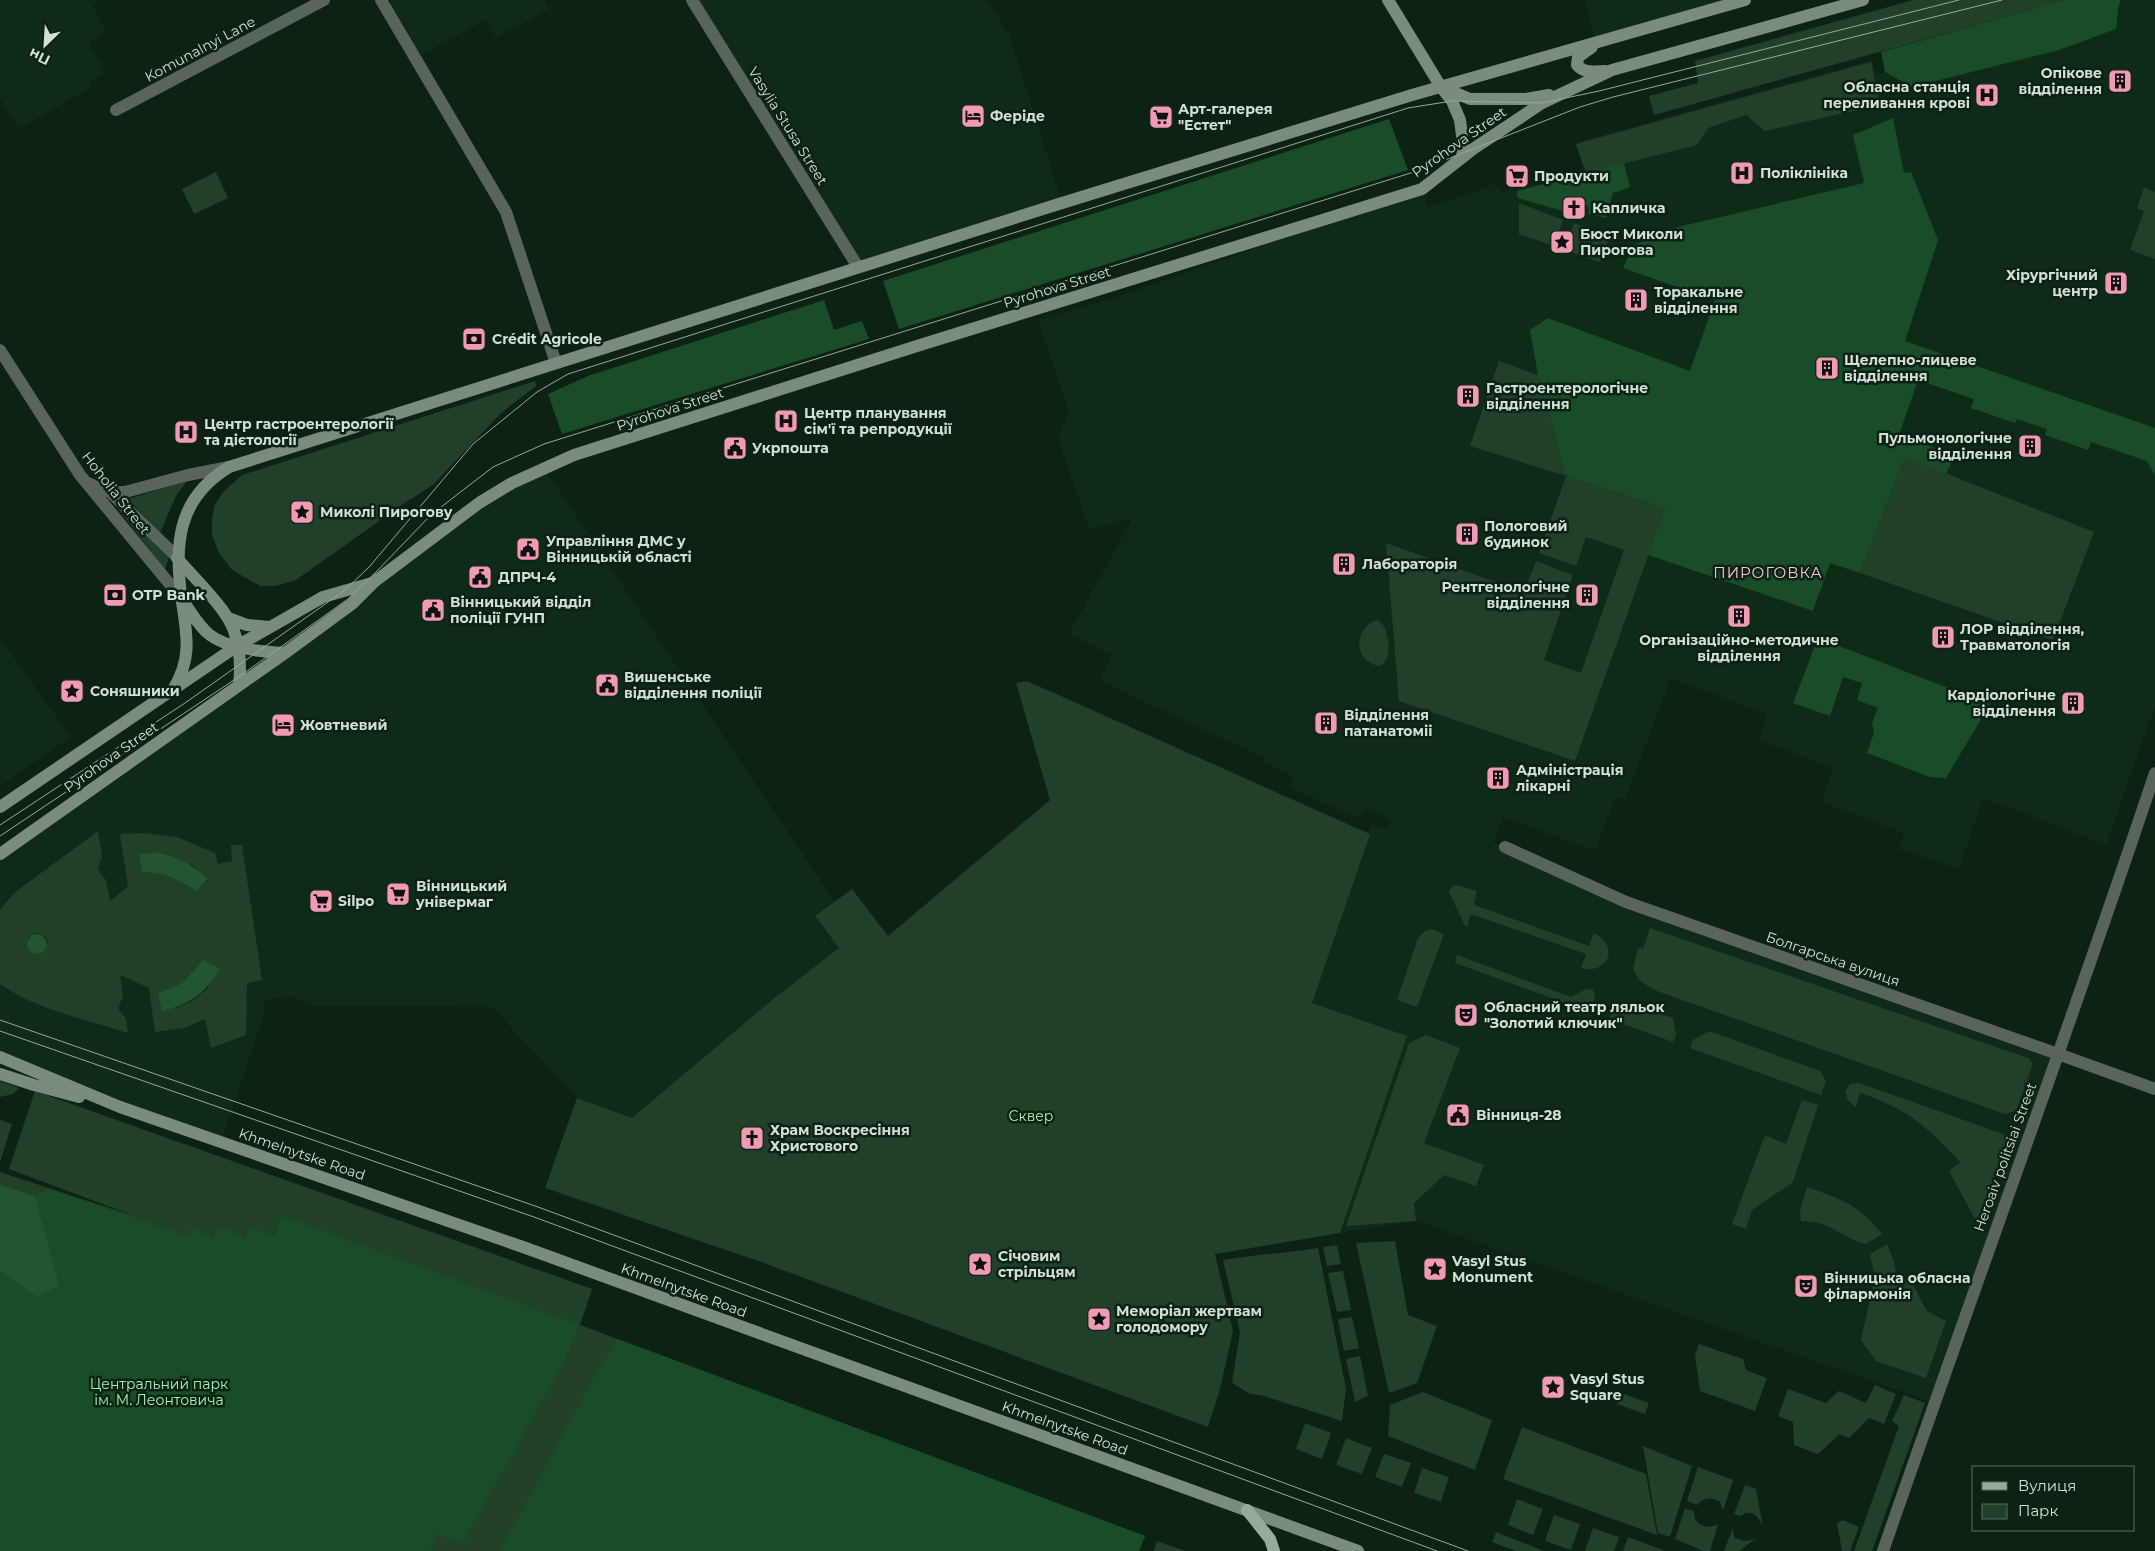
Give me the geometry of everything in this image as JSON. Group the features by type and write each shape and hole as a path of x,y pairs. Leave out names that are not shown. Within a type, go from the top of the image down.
{"main road":[{"path":"1388,0 1452,101 1460,120 1463,143 1462,158"},
{"name":"Pyrohova Street","path":"174,688 183,673 187,656 177,558 186,516 204,486 229,467 858,267 1442,87 1745,0"},
{"name":"Pyrohova Street","path":"0,854 285,653 352,604 374,582 479,503 512,483 583,452 1422,189 1462,158 1542,103 1612,70 1862,0"},
{"path":"1602,41 1578,57 1577,65 1589,72 1612,70"},
{"path":"1442,87 1470,99 1526,100 1563,93"},
{"path":"177,558 228,618 238,646 239,685"},
{"path":"238,646 323,597 374,582"},
{"name":"Pyrohova Street","path":"182,599 208,634 220,641 267,652 285,653"},
{"path":"228,618 247,626 269,627"},
{"name":"Pyrohova Street","path":"0,807 238,646"},
{"name":"Khmelnytske Road","path":"0,1058 120,1107 523,1247 1358,1551"},
{"path":"0,1074 34,1086 120,1107"},
{"path":"1247,1510 1270,1539 1274,1551"}],"street":[{"name":"Komunalnyi Lane","path":"116,110 324,0"},
{"path":"381,0 506,212 556,363"},
{"name":"Vasylia Stusa Street","path":"692,0 858,267"},
{"name":"Hoholia Street","path":"0,350 86,482 182,599"},
{"name":"Pyrohova Street","path":"86,482 110,492 125,492 188,475 229,467"},
{"name":"Hoholia Street","path":"110,492 177,558"},
{"name":"Heroaiv politsiai Street","path":"1882,1551 2102,930 2155,773"},
{"name":"Болгарська вулиця","path":"1505,847 1626,902 2155,1090"}],"shaded area":[{"path":"0,0 96,0 97,3 93,6 107,33 89,43 106,73 88,83 91,88 18,129 0,98"},
{"path":"389,0 544,0 549,9 496,38 486,20 421,55"},
{"path":"692,0 987,0 1010,36 1062,203 858,267"},
{"path":"1585,0 1745,0 1596,43"},
{"path":"2121,0 2155,0 2155,706 2106,845 1983,798 1959,869 1899,849 1904,833 1821,802 1833,768 1758,740 1767,715 1671,678 1625,799 1616,797 1595,851 1503,817 1493,842 1626,902 2058,1054 1934,1403 1416,1221 1340,1233 1406,1036 1312,1003 1371,825 1388,828 1391,820 1366,809 1362,816 1359,815 1358,818 1288,787 1293,776 1262,762 1264,758 1100,681 1112,655 1069,634 1132,519 1089,530 1058,438 1069,411 1038,321 1125,294 1422,189 1428,206 1482,190 1494,183 1502,192 1583,169 1575,143 1872,60 1876,74 2054,30 2118,9"},
{"path":"544,468 835,902 815,916 839,948 632,1119 577,1098 492,1007 314,1006 289,996 264,1000 264,1015 221,1142 0,1057 0,854 479,503"},
{"path":"0,638 71,737 0,786"},
{"path":"160,853 186,863 208,879 196,891 171,877 157,873 142,872 139,854"},
{"path":"33,934 41,934 47,940 47,948 41,954 33,954 27,948 27,940"},
{"path":"203,960 220,969 208,985 189,1001 162,1011 158,993 182,983"},
{"path":"0,1185 35,1196 59,1285 37,1297 0,1271"}],"green space":[{"path":"1913,0 2065,0 1654,115 1649,96 1698,83 1695,61"},
{"path":"2065,0 2121,0 2116,29 2059,50 1912,87 1885,72 1881,52"},
{"path":"1871,62 1880,105 1765,131 1746,115 1708,128 1697,145 1586,173 1576,144"},
{"path":"1893,118 1904,173 1911,172 1938,240 1905,341 2155,428 2155,476 2147,461 2091,442 2088,450 2045,435 2047,429 2017,419 2015,423 1971,408 1974,399 1918,380 1899,435 1955,455 1946,474 1905,457 1860,573 1830,563 1813,611 1648,555 1665,508 1566,476 1538,375 1530,330 1548,318 1690,371 1715,300 1623,268 1634,245 1674,228 1864,183 1853,135"},
{"path":"1389,119 1408,170 899,329 883,281"},
{"path":"1624,163 1630,187 1613,193 1606,218 1588,214 1589,208 1578,199 1572,200 1563,211 1518,198 1517,191"},
{"path":"216,172 228,198 194,214 182,189"},
{"path":"2144,187 2155,192 2155,259 2130,250 2144,211 2137,208"},
{"path":"1519,203 1563,220 1555,243 1565,247 1574,223 1610,237 1600,262 1519,234"},
{"path":"824,300 834,330 862,321 869,339 562,434 548,394 588,376"},
{"path":"1499,361 1538,375 1566,476 1470,446"},
{"path":"535,381 536,386 501,413 433,485 296,580 275,586 260,586 232,570 219,553 212,535 212,519 215,504 224,491 242,475"},
{"path":"1905,457 2094,532 2053,640 1860,573"},
{"path":"1566,476 1665,508 1575,761 1399,701 1386,543 1524,592 1536,561 1573,575 1544,660 1581,673 1624,550 1586,537 1576,566 1539,553"},
{"path":"187,481 176,496 160,533 128,499"},
{"path":"122,509 169,557 165,570 120,511"},
{"path":"1377,620 1384,626 1389,648 1386,659 1379,666 1370,663 1364,657 1360,651 1359,643 1364,629"},
{"path":"1818,638 1990,704 1946,778 1930,777 1867,753 1874,733 1872,723 1878,708 1857,700 1862,683 1843,677 1830,716 1793,703"},
{"name":"Сквер","path":"1027,681 1370,834 1312,1003 1407,1036 1340,1233 1215,1254 1233,1331 1220,1389 1208,1427 761,1262 545,1188 577,1098 632,1118 772,1000 839,948 815,916 852,889 888,936 1050,800 1016,683"},
{"path":"98,831 102,857 98,868 106,880 110,901 128,887 120,834 144,833 177,837 215,853 218,864 232,861 231,845 242,845 262,980 247,983 246,1035 211,1048 205,1019 184,1028 155,1032 149,988 120,975 123,996 118,1008 126,1019 128,1033 62,1013 14,993 0,984 0,910 14,893","holes":["192,865 208,880 196,891 180,880 157,872","36,933 46,937 48,944 31,953 27,943 29,937","203,960 208,988 192,1001 176,1008 158,993 182,983"]},
{"path":"1457,885 1477,891 1474,905 1589,946 1594,933 1607,945 1608,958 1599,967 1591,969 1581,968 1586,954 1471,914 1467,927 1449,892 1452,886"},
{"path":"1650,928 2028,1058 2033,1064 2016,1111 2005,1114 1654,990 1639,980 1633,969 1638,948 1643,949"},
{"path":"1432,929 1444,934 1417,1007 1397,1000 1418,938 1425,931"},
{"path":"1457,955 1571,997 1586,989 1593,990 1595,997 1590,1012 1455,963"},
{"path":"1623,1001 1673,1018 1676,1035 1673,1042 1609,1019 1611,1012"},
{"path":"1709,1031 1820,1071 1826,1081 1821,1095 1690,1048 1693,1040"},
{"path":"1426,1035 1460,1048 1424,1143 1484,1165 1476,1186 1444,1175 1414,1203 1416,1221 1346,1226 1409,1043"},
{"path":"0,1081 19,1088 13,1094 0,1097"},
{"path":"1859,1083 2006,1135 2010,1140 1981,1223 1976,1221 1949,1171 1960,1162 1926,1129 1891,1105 1860,1093 1856,1107 1848,1101 1845,1091 1850,1084"},
{"name":"Центральний парк ім. М. Леонтовича","path":"35,1091 592,1289 580,1325 1145,1536 1139,1551 0,1551 0,1172 134,1216 9,1169"},
{"path":"1802,1100 1818,1105 1793,1182 1752,1210 1746,1229 1732,1224 1765,1135 1786,1144"},
{"path":"0,1120 12,1124 0,1163"},
{"path":"1807,1187 1830,1195 1857,1209 1882,1234 1866,1244 1821,1224 1801,1221 1800,1210"},
{"name":"Центральний парк ім. М. Леонтовича","path":"50,1189 188,1236 191,1228 213,1238 218,1226 245,1237 249,1227 274,1237 282,1216 579,1325 563,1364 462,1544 438,1534 430,1551 0,1551 0,1271 37,1297 58,1285 35,1196"},
{"path":"1395,1241 1408,1315 1437,1326 1417,1383 1389,1393 1356,1243"},
{"path":"1887,1244 1894,1262 1897,1278 1909,1277 1927,1311 1946,1321 1926,1378 1876,1361 1861,1340 1873,1286 1874,1273 1870,1254"},
{"path":"1337,1245 1341,1264 1327,1266 1323,1247"},
{"path":"1318,1248 1346,1389 1342,1421 1261,1395 1250,1394 1232,1383 1240,1332 1223,1260"},
{"path":"1343,1271 1351,1310 1337,1312 1328,1273"},
{"path":"1352,1317 1359,1348 1344,1351 1338,1319"},
{"path":"618,1339 1145,1536 1139,1551 500,1551 593,1379"},
{"path":"1699,1344 1743,1359 1746,1370 1767,1378 1755,1411 1700,1391 1695,1355"},
{"path":"1360,1356 1368,1396 1355,1402 1346,1359"},
{"path":"1875,1385 1896,1394 1884,1424 1869,1418 1849,1438 1840,1434 1818,1454 1794,1445 1793,1422 1778,1416 1788,1389 1826,1403 1839,1391 1866,1403"},
{"path":"1423,1392 1492,1420 1475,1470 1388,1436 1390,1405"},
{"path":"1621,1393 1649,1403 1645,1414 1617,1404"},
{"path":"1904,1395 1925,1403 1872,1551 1854,1551 1899,1426 1892,1421"},
{"path":"1305,1423 1331,1433 1322,1459 1296,1449"},
{"path":"1522,1427 1646,1474 1657,1535 1503,1479"},
{"path":"1346,1438 1372,1448 1362,1474 1336,1465"},
{"path":"1643,1446 1692,1466 1670,1537 1658,1533"},
{"path":"1384,1454 1411,1463 1402,1487 1375,1477"},
{"path":"1698,1467 1733,1480 1723,1511 1720,1502 1710,1498 1703,1500 1697,1505 1687,1501"},
{"path":"1422,1468 1449,1477 1441,1502 1414,1493"},
{"path":"1745,1485 1756,1489 1763,1527 1754,1514 1748,1513 1740,1516 1734,1514"},
{"path":"1517,1499 1543,1509 1533,1535 1508,1525"},
{"path":"1685,1508 1694,1511 1695,1519 1700,1524 1708,1527 1718,1524 1710,1551 1704,1551 1675,1539"},
{"path":"1554,1515 1580,1524 1571,1550 1545,1541"},
{"path":"1843,1520 1859,1527 1850,1551 1842,1551 1837,1523"},
{"path":"1593,1528 1619,1537 1614,1551 1585,1551"},
{"path":"1733,1528 1734,1537 1740,1540 1748,1541 1758,1537 1739,1551 1724,1551"},
{"path":"1496,1532 1544,1551 1516,1551 1492,1542"},
{"path":"1628,1537 1665,1551 1623,1551"},
{"path":"1157,1541 1185,1551 1154,1551"}],"tram line":[{"path":"0,825 185,703 345,590 370,566 473,444 537,392 568,374 1408,108 1452,101 1542,103 1599,91 1959,0"},
{"path":"0,836 240,676 348,599 427,519 445,504 493,467 544,444 1417,171 1580,107 1613,97 2002,0"},
{"path":"0,1020 538,1207 1468,1551"},
{"path":"0,1031 534,1217 1437,1551"}],"place":[{"name":"Опікове відділення","path":"2120,81"},
{"name":"Обласна станція переливання крові","path":"1987,95"},
{"name":"Феріде","path":"973,116"},
{"name":"Арт-галерея \"Естет\"","path":"1161,117"},
{"name":"Поліклініка","path":"1742,173"},
{"name":"Продукти","path":"1517,176"},
{"name":"Капличка","path":"1574,208"},
{"name":"Бюст Миколи Пирогова","path":"1562,242"},
{"name":"Хірургічний центр","path":"2116,283"},
{"name":"Торакальне відділення","path":"1636,300"},
{"name":"Crédit Agricole","path":"474,339"},
{"name":"Щелепно-лицеве відділення","path":"1827,368"},
{"name":"Гастроентерологічне відділення","path":"1468,396"},
{"name":"Центр планування сім'ї та репродукції","path":"786,421"},
{"name":"Центр гастроентерології та дієтології","path":"186,432"},
{"name":"Пульмонологічне відділення","path":"2030,446"},
{"name":"Укрпошта","path":"735,448"},
{"name":"Миколі Пирогову","path":"302,512"},
{"name":"Пологовий будинок","path":"1467,534"},
{"name":"Управління ДМС у Вінницькій області","path":"528,549"},
{"name":"Лабораторія","path":"1344,564"},
{"name":"ДПРЧ-4","path":"480,577"},
{"name":"OTP Bank","path":"115,595"},
{"name":"Рентгенологічне відділення","path":"1587,595"},
{"name":"Вінницький відділ поліції ГУНП","path":"433,610"},
{"name":"Організаційно-методичне відділення","path":"1739,616"},
{"name":"ЛОР відділення, Травматологія","path":"1943,637"},
{"name":"Вишенське відділення поліції","path":"607,685"},
{"name":"Соняшники","path":"72,691"},
{"name":"Кардіологічне відділення","path":"2073,703"},
{"name":"Відділення патанатоміі","path":"1326,723"},
{"name":"Жовтневий","path":"283,725"},
{"name":"Адміністрація лікарні","path":"1498,778"},
{"name":"Вінницький універмаг","path":"398,894"},
{"name":"Silpo","path":"321,901"},
{"name":"Обласний театр ляльок \"Золотий ключик\"","path":"1466,1015"},
{"name":"Вінниця-28","path":"1458,1115"},
{"name":"Храм Воскресіння Христового","path":"752,1138"},
{"name":"Січовим стрільцям","path":"980,1264"},
{"name":"Vasyl Stus Monument","path":"1435,1269"},
{"name":"Вінницька обласна філармонія","path":"1806,1286"},
{"name":"Меморіал жертвам голодомору","path":"1099,1319"},
{"name":"Vasyl Stus Square","path":"1553,1387"}],"district":[{"name":"ПИРОГОВКА","path":"1768,572"}]}
